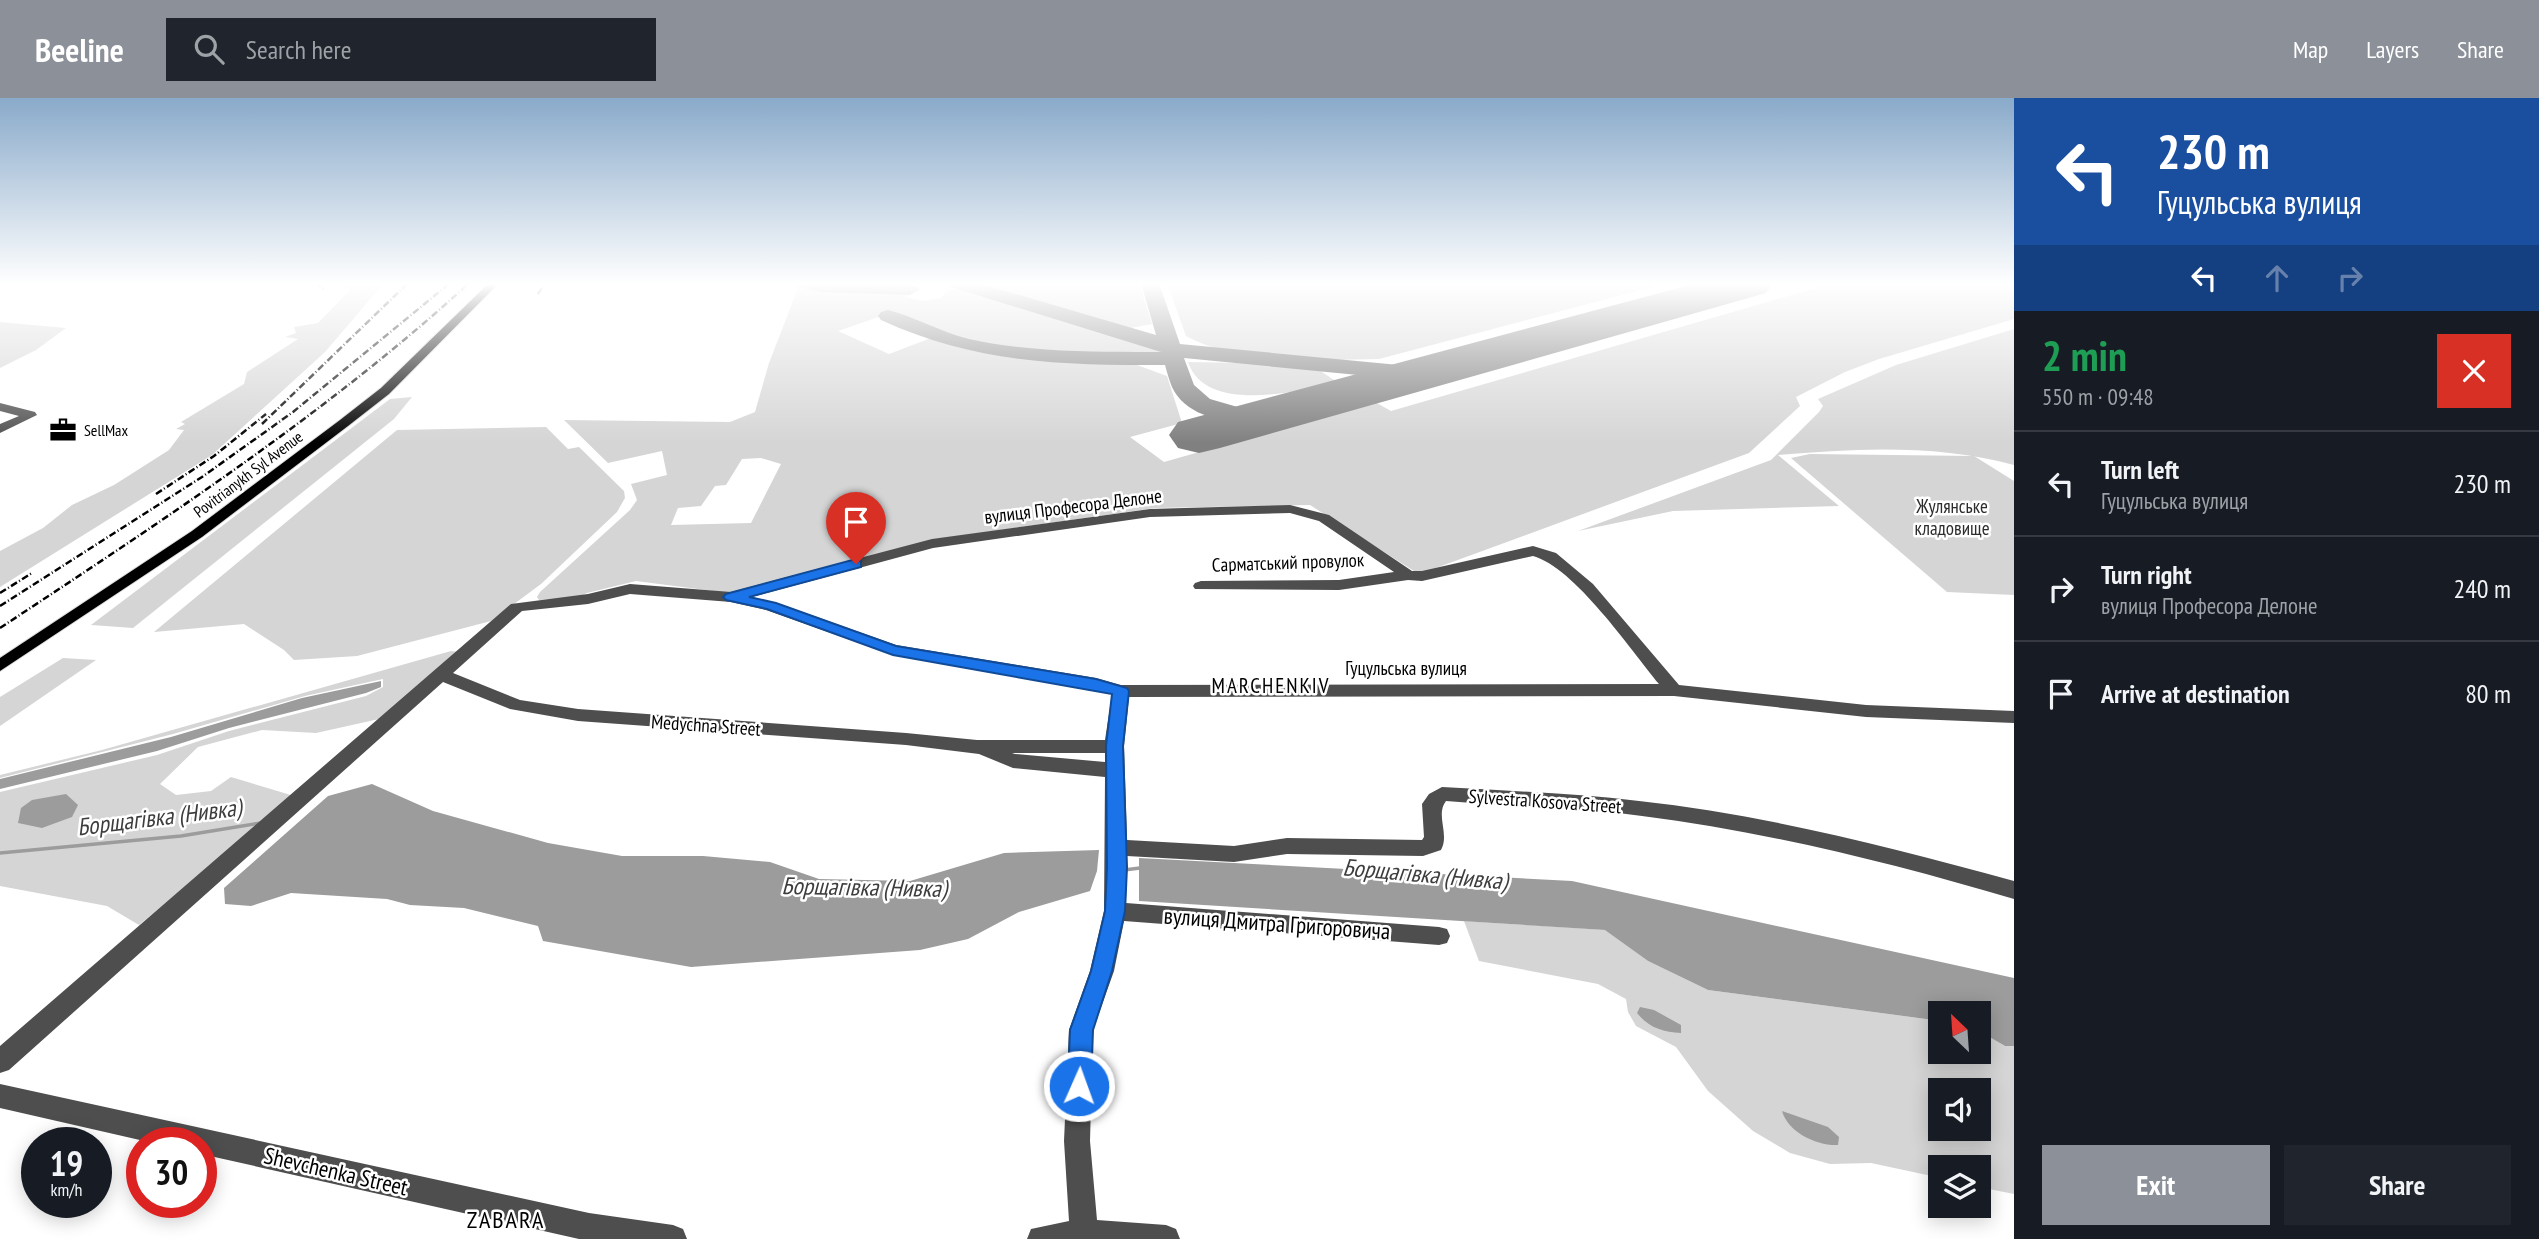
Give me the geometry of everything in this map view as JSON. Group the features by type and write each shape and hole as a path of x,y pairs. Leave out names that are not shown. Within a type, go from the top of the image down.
{"main road":[{"name":"Povitrianykh Syl Avenue","path":"0,666 197,534 335,431 385,391 440,336"}],"street":[{"path":"0,407 31,415 0,429"},
{"name":"вулиця Професора Делоне","path":"731,597 932,544 1150,513 1290,509 1308,512 1324,518 1408,575"},
{"name":"Сарматський провулок","path":"1201,586 1339,585 1408,575 1422,576 1524,553 1541,552 1561,563 1587,587 1674,690"},
{"name":"Гуцульська вулиця","path":"441,674 517,607 588,599 630,589 731,597 771,606 893,650 1096,684 1121,691 1674,690 1866,711 2014,717"},
{"path":"0,1062 441,674"},
{"name":"Medychna Street","path":"441,674 516,705 578,715 978,747 1114,746"},
{"path":"1084,1233 1077,1141 1081,1030 1102,971 1115,911 1117,863 1114,746 1121,691"},
{"name":"Medychna Street","path":"978,747 1013,761 1104,769 1115,774"},
{"name":"Sylvestra Kosova Street","path":"1117,863 1287,846 1423,848 1434,844 1436,836 1430,807 1434,799 1442,794 1637,808 1741,824 1923,863 2014,890"},
{"name":"вулиця Дмитра Григоровича","path":"1115,911 1439,936"},
{"name":"Shevchenka Street","path":"2,1099 589,1227 673,1239"},
{"path":"1041,1239 1084,1233 1166,1239"}],"green space":[{"path":"0,336 55,336 36,350 0,368"},
{"path":"338,336 325,352 212,455 0,587 0,551 43,528 72,505 114,485 169,450 184,430 176,429 185,424 181,422 244,384 247,372 298,339 285,337"},
{"path":"779,336 850,336 889,354 931,338 963,347 1017,356 1137,365 1167,376 1182,423 1130,437 1164,462 1375,402 1391,411 1649,336 1956,336 1879,359 1845,372 1796,397 1800,406 1749,453 1425,572 1414,571 1310,505 1155,508 931,540 729,593 636,581 576,598 539,600 537,597 540,592 630,510 637,500 631,484 667,475 662,451 608,463 564,420 730,422 755,412","holes":["761,458 781,464 751,523 671,525 678,508 701,506 715,486 726,485 742,459"]},
{"path":"956,336 1123,336 1159,347 1161,356 1089,355 1023,350"},
{"path":"1187,336 1465,336 1379,359 1332,360 1254,356 1206,345"},
{"path":"1990,336 2014,336 2014,465 1985,458 1926,451 1867,450 1778,455 1839,506 1673,511 1578,531 1771,460 1819,412 1823,406 1818,399 1896,365"},
{"path":"1188,362 1246,363 1319,370 1337,382 1277,394 1232,394 1213,388 1198,378"},
{"path":"412,397 394,419 133,628 91,625 390,399"},
{"path":"546,427 568,449 579,447 624,491 625,498 617,512 541,584 491,621 357,656 294,660 284,650 244,624 154,632 397,430"},
{"name":"Жулянське кладовище","path":"1810,454 1974,456 2014,481 2014,595 1947,592 1791,458"},
{"path":"451,651 460,652 379,719 316,733 262,730 198,747 160,784 176,795 211,791 231,777 294,796 139,925 107,906 0,886 0,792 157,755 229,731 366,696 383,687 383,679 305,696 173,734 0,778 0,775 102,750"},
{"path":"63,658 96,660 0,726 0,697"},
{"path":"1464,921 1606,930 1648,961 1708,990 1928,1019 1928,1064 1992,1064 1992,1038 2005,1046 2014,1046 2014,1194 1991,1189 1991,1155 1928,1155 1928,1175 1871,1163 1830,1164 1790,1153 1753,1131 1708,1091 1676,1047 1636,1026 1628,1012 1626,999 1598,984 1479,961"}],"water":[{"path":"381,681 381,687 366,693 229,728 157,751 0,789 0,779 171,737 302,698"},
{"path":"372,784 433,811 548,843 622,856 703,856 770,862 819,879 910,881 1004,853 1099,850 1097,871 1090,891 1019,912 968,939 920,950 691,967 543,941 538,926 464,908 410,905 387,899 291,893 251,906 225,904 224,888 328,796"},
{"path":"66,794 78,805 72,817 42,828 18,823 21,808 32,800"},
{"path":"1139,858 1572,881 2014,978 2014,1046 2005,1046 1992,1038 1992,1001 1928,1001 1928,1019 1708,990 1648,961 1605,930 1139,901"},
{"path":"1640,1007 1654,1010 1681,1025 1681,1033 1651,1026 1637,1013"},
{"path":"1782,1111 1828,1127 1839,1137 1838,1145 1821,1143 1804,1136 1790,1125"}],"waterway":[{"name":"Борщагівка (Нивка)","path":"0,853 181,836 261,823"},
{"name":"Борщагівка (Нивка)","path":"1124,870 1140,868"}],"taxiway":[{"path":"936,336 966,345 1055,357 1174,359"},
{"path":"1137,336 1171,349"},
{"path":"1167,336 1171,349"},
{"path":"1171,349 1183,387 1202,404 1214,410 1241,415 1280,412"},
{"path":"1172,350 1420,374"}],"runway":[{"path":"1199,435 1557,336"}],"railway":[{"path":"262,424 353,336"},
{"path":"0,606 202,477 293,412 385,336"},
{"path":"0,628 242,464 359,377 409,336"},
{"path":"156,494 214,456 266,414"},
{"path":"0,593 32,573"}],"place":[{"name":"SellMax","path":"63,430"}],"district":[{"name":"MARCHENKIV","path":"1271,685"},
{"name":"ZABARA","path":"506,1219"}],"route":[{"path":"856,564 731,597 771,606 893,650 1096,684 1121,691 1114,746 1117,867 1115,911 1102,971 1081,1030 1079,1086"}]}
